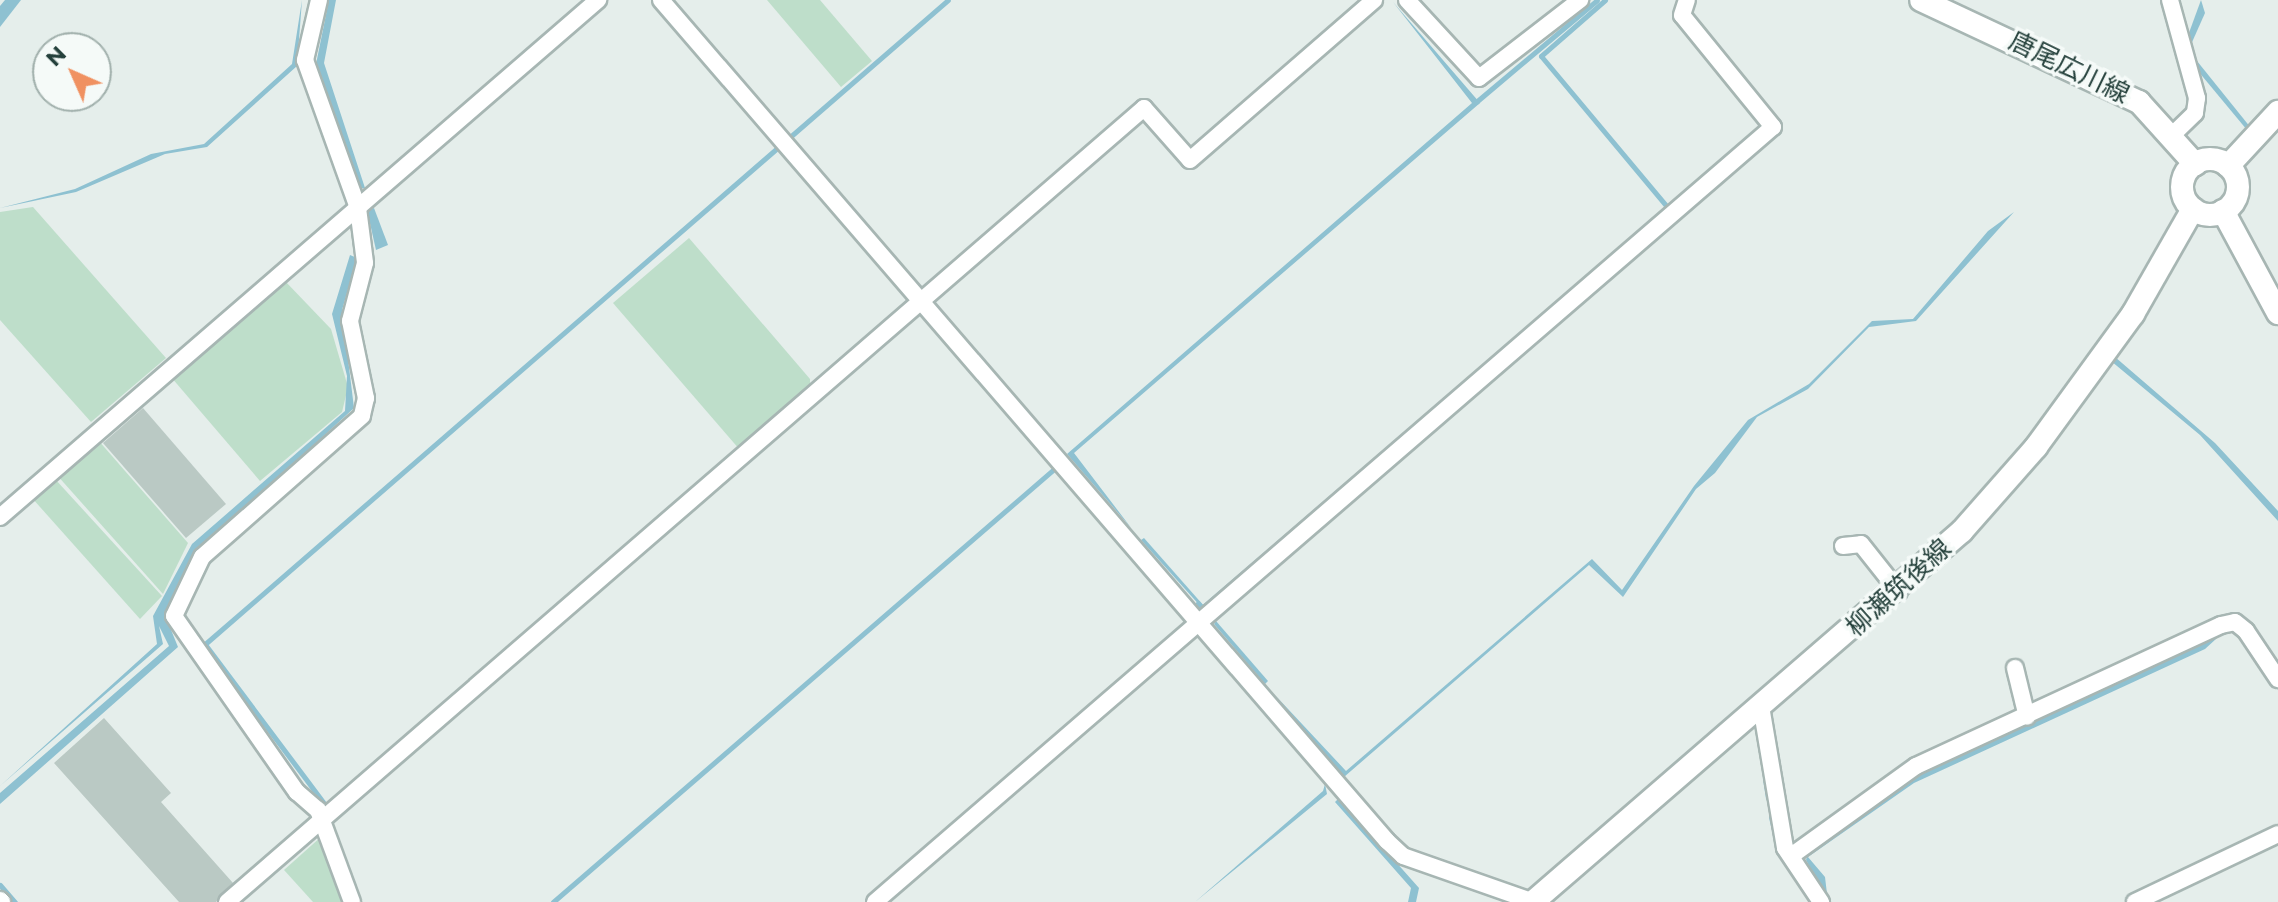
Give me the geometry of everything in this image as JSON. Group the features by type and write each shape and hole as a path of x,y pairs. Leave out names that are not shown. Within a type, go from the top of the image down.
{"main road":[{"name":"唐尾広川線","path":"1921,0 2119,91 2174,133 2195,164"},
{"path":"2228,166 2278,112"},
{"path":"2209,159 2228,166 2238,186 2223,211 2193,209 2182,184 2195,164 2209,159"},
{"name":"柳瀬筑後線","path":"1533,902 1899,592 2036,447 2133,314 2193,209"},
{"path":"2223,211 2278,313"}],"street":[{"path":"319,0 305,60 358,208 365,263 350,321 366,398 362,416 202,557 174,616 322,821 352,902"},
{"path":"0,517 598,0"},
{"path":"661,0 1403,856 1533,902"},
{"path":"227,902 1144,108 1190,160 1374,0"},
{"path":"1407,0 1479,78 1580,0"},
{"path":"2170,0 2197,98 2195,113 2174,133"},
{"path":"875,902 1773,127 1677,2"},
{"path":"1843,546 1861,544 1899,592"},
{"path":"1791,856 1916,766 2235,622 2278,679"},
{"path":"2015,668 2027,717"},
{"path":"1761,706 1791,856 1821,902"},
{"path":"2135,902 2278,834"}],"green space":[{"path":"767,0 820,0 872,61 841,87"},
{"path":"33,207 166,358 91,422 0,320 0,212"},
{"path":"689,238 810,379 810,389 740,450 613,303"},
{"path":"285,281 331,329 348,387 342,412 260,481 171,377"},
{"path":"98,440 188,543 163,594 56,474"},
{"path":"55,479 162,596 140,619 32,498"},
{"path":"322,836 347,902 313,902 284,870"}],"water":[{"path":"5,0 21,0 0,27 0,6"},
{"path":"302,0 297,66 207,147 165,154 76,192 0,208 75,189 151,154 204,144 292,64"},
{"path":"329,0 336,0 324,63 365,188 359,189 316,64"},
{"path":"2201,0 2205,13 2189,49 2186,41"},
{"path":"1393,2 1480,103 1074,453 1132,529 1067,454 1472,103"},
{"path":"2197,61 2255,133 2252,136 2193,65"},
{"path":"374,208 388,245 376,250 367,210"},
{"path":"2014,212 1916,321 1869,327 1808,389 1757,417 1715,473 1696,489 1623,597 1589,565 1344,777 1274,694 1346,771 1592,559 1622,590 1694,486 1748,420 1809,384 1872,321 1913,319 1988,231"},
{"path":"350,255 357,258 342,310 354,408 194,555 165,615 178,647 0,804 0,793 169,646 159,626 163,644 0,786 157,644 153,616 192,544 345,411 347,376 332,314"},
{"path":"2115,357 2215,443 2278,511 2278,521 2200,435 2111,361"},
{"path":"1144,538 1204,606 1202,608 1141,540"},
{"path":"1216,621 1268,681 1265,684 1214,624"},
{"path":"2228,628 2205,649 1914,783 1808,857 1825,877 1828,902 1806,860 1808,852 1915,777"},
{"path":"1325,784 1327,794 1195,902 1323,791"},
{"path":"1339,798 1419,888 1416,902 1408,902 1411,888 1335,802"}],"building":[{"path":"143,408 226,504 186,538 103,443"},
{"path":"104,718 171,793 161,802 233,883 216,902 179,902 54,763"}],"waterway":[{"path":"323,802 205,644 948,0"},
{"path":"1476,102 1597,0"},
{"path":"1605,0 1541,56 1668,208"},
{"path":"1198,603 1202,608 1457,389"},
{"path":"553,902 1054,469"},
{"path":"1765,779 1768,798"},
{"path":"1771,817 1776,839"},
{"path":"0,885 15,902"}]}
